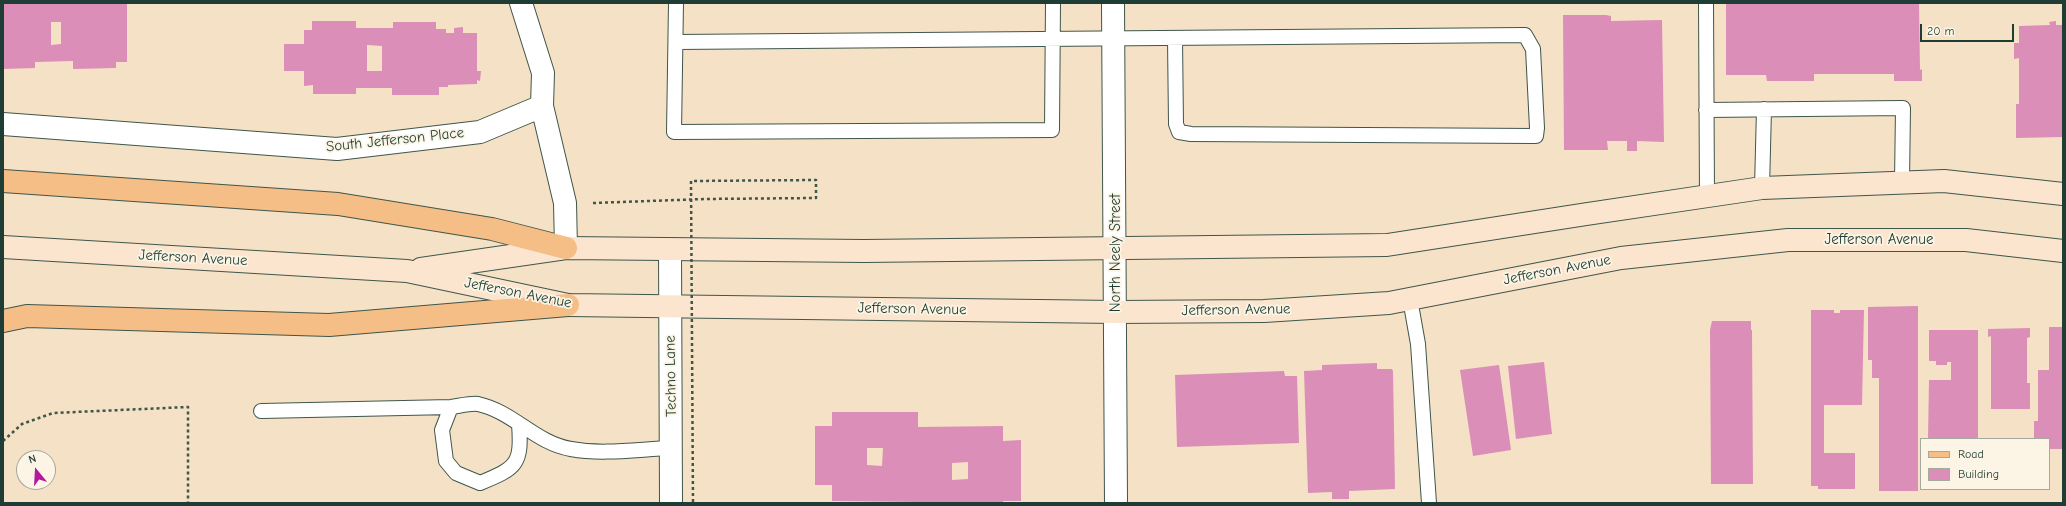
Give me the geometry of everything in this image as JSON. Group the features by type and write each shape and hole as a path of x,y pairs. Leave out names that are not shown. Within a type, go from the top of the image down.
{"main road":[{"path":"3,181 338,204 492,229 566,248"},
{"name":"Jefferson Avenue","path":"407,271 566,248 864,251 1387,245 1762,188 1944,181 2063,194"},
{"name":"Jefferson Avenue","path":"3,247 407,271 568,305 1116,312 1264,311 1389,303 1621,258 1788,240 1966,240 2063,251"},
{"path":"3,321 27,316 329,325 568,305"}],"street":[{"path":"521,3 543,73 542,106 565,203 566,248"},
{"name":"North Neely Street","path":"1113,3 1116,247 1116,503"},
{"name":"South Jefferson Place","path":"3,124 337,149 480,132 542,106"},
{"name":"Techno Lane","path":"670,250 672,448 671,503"}],"lane":[{"path":"676,3 674,132 1052,130 1053,3"},
{"path":"1706,3 1707,196"},
{"path":"676,42 1114,40 1175,39 1525,35 1533,49 1537,128 1536,136 1191,134 1179,132 1176,124 1175,39"},
{"path":"1706,110 1903,108 1902,182"},
{"path":"1762,188 1764,109"},
{"path":"1410,299 1418,344 1429,503"},
{"path":"261,411 451,407 477,404 507,414 536,436 570,449 595,451 672,448"},
{"path":"451,407 442,430 446,461 456,473 480,482 507,470 515,464 520,451 519,424"}],"path":[{"path":"565,203 705,198 816,198 816,180 691,181 693,503"},
{"path":"3,441 22,424 53,413 188,407 188,503"}],"building":[{"path":"3,3 127,3 127,62 116,62 116,68 73,69 73,61 35,62 35,68 3,69","holes":["51,22 61,22 61,44 51,45"]},
{"path":"1726,3 1919,3 1920,70 1922,69 1922,81 1894,81 1894,74 1814,74 1814,81 1767,81 1766,75 1726,75"},
{"path":"1563,15 1606,15 1611,16 1611,21 1662,20 1664,142 1637,141 1637,151 1627,151 1627,141 1607,141 1608,150 1564,150"},
{"path":"312,21 356,21 356,28 393,28 393,22 436,22 436,29 446,29 446,33 454,33 454,28 463,27 463,33 477,33 477,71 481,71 480,81 477,80 477,84 448,85 448,87 439,87 439,95 392,95 392,88 356,88 356,94 313,94 313,85 304,86 304,71 284,71 284,44 304,44 304,30 312,30","holes":["367,45 382,46 382,71 367,71"]},
{"path":"2056,21 2056,25 2063,25 2063,137 2016,138 2016,104 2019,104 2019,58 2014,59 2014,43 2019,43 2019,26 2050,25 2049,22"},
{"path":"1918,306 1918,491 1879,491 1879,378 1872,378 1872,360 1868,360 1868,307"},
{"path":"1811,310 1834,310 1834,313 1840,313 1840,310 1864,310 1862,405 1824,405 1824,453 1855,453 1855,489 1818,489 1818,486 1811,486"},
{"path":"1712,321 1751,321 1753,484 1711,484 1710,330"},
{"path":"2049,327 2063,327 2063,449 2050,449 2050,438 2034,438 2034,421 2038,421 2038,370 2049,370"},
{"path":"2030,328 2030,337 2027,338 2027,383 2030,383 2030,409 1991,409 1991,336 1988,337 1988,329"},
{"path":"1929,330 1978,330 1978,438 1928,438 1929,380 1951,380 1951,362 1947,362 1947,365 1936,365 1936,361 1929,361"},
{"path":"1544,362 1552,434 1516,439 1508,366"},
{"path":"1377,363 1377,369 1392,369 1393,371 1395,489 1349,491 1349,499 1332,499 1332,492 1308,493 1304,371 1322,370 1322,365"},
{"path":"1499,365 1511,450 1473,456 1460,370"},
{"path":"1284,371 1285,376 1297,376 1299,443 1177,447 1175,375"},
{"path":"832,412 918,412 918,427 1003,426 1003,441 1021,440 1021,501 1003,501 1003,503 832,501 832,485 815,485 815,426 832,426","holes":["867,448 883,448 882,466 867,465","968,462 968,479 952,480 952,463"]}]}
